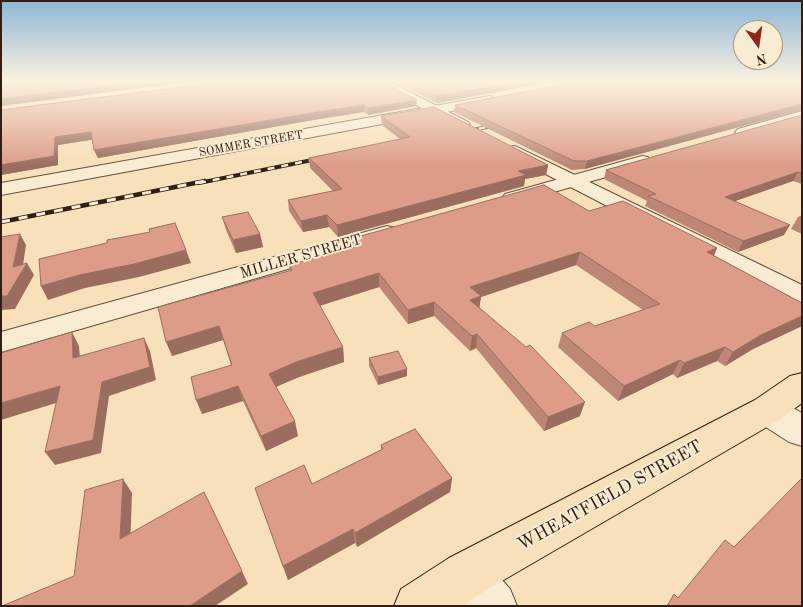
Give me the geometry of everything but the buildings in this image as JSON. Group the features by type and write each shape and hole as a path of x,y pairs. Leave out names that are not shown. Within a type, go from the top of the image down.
{"main road":[{"name":"WHEATFIELD STREET","path":"418,606 480,590 767,410 802,385"}],"street":[{"name":"SOMMER STREET","path":"1,189 440,109"},
{"path":"436,110 480,133"},
{"path":"726,137 802,115"},
{"path":"500,143 802,296"},
{"path":"488,205 659,156"},
{"name":"MILLER STREET","path":"1,342 412,226"},
{"path":"767,410 802,430"}],"railway":[{"path":"489,126 499,124"},
{"path":"465,132 495,125"},
{"path":"199,183 322,158"},
{"path":"1,222 205,181"}]}
